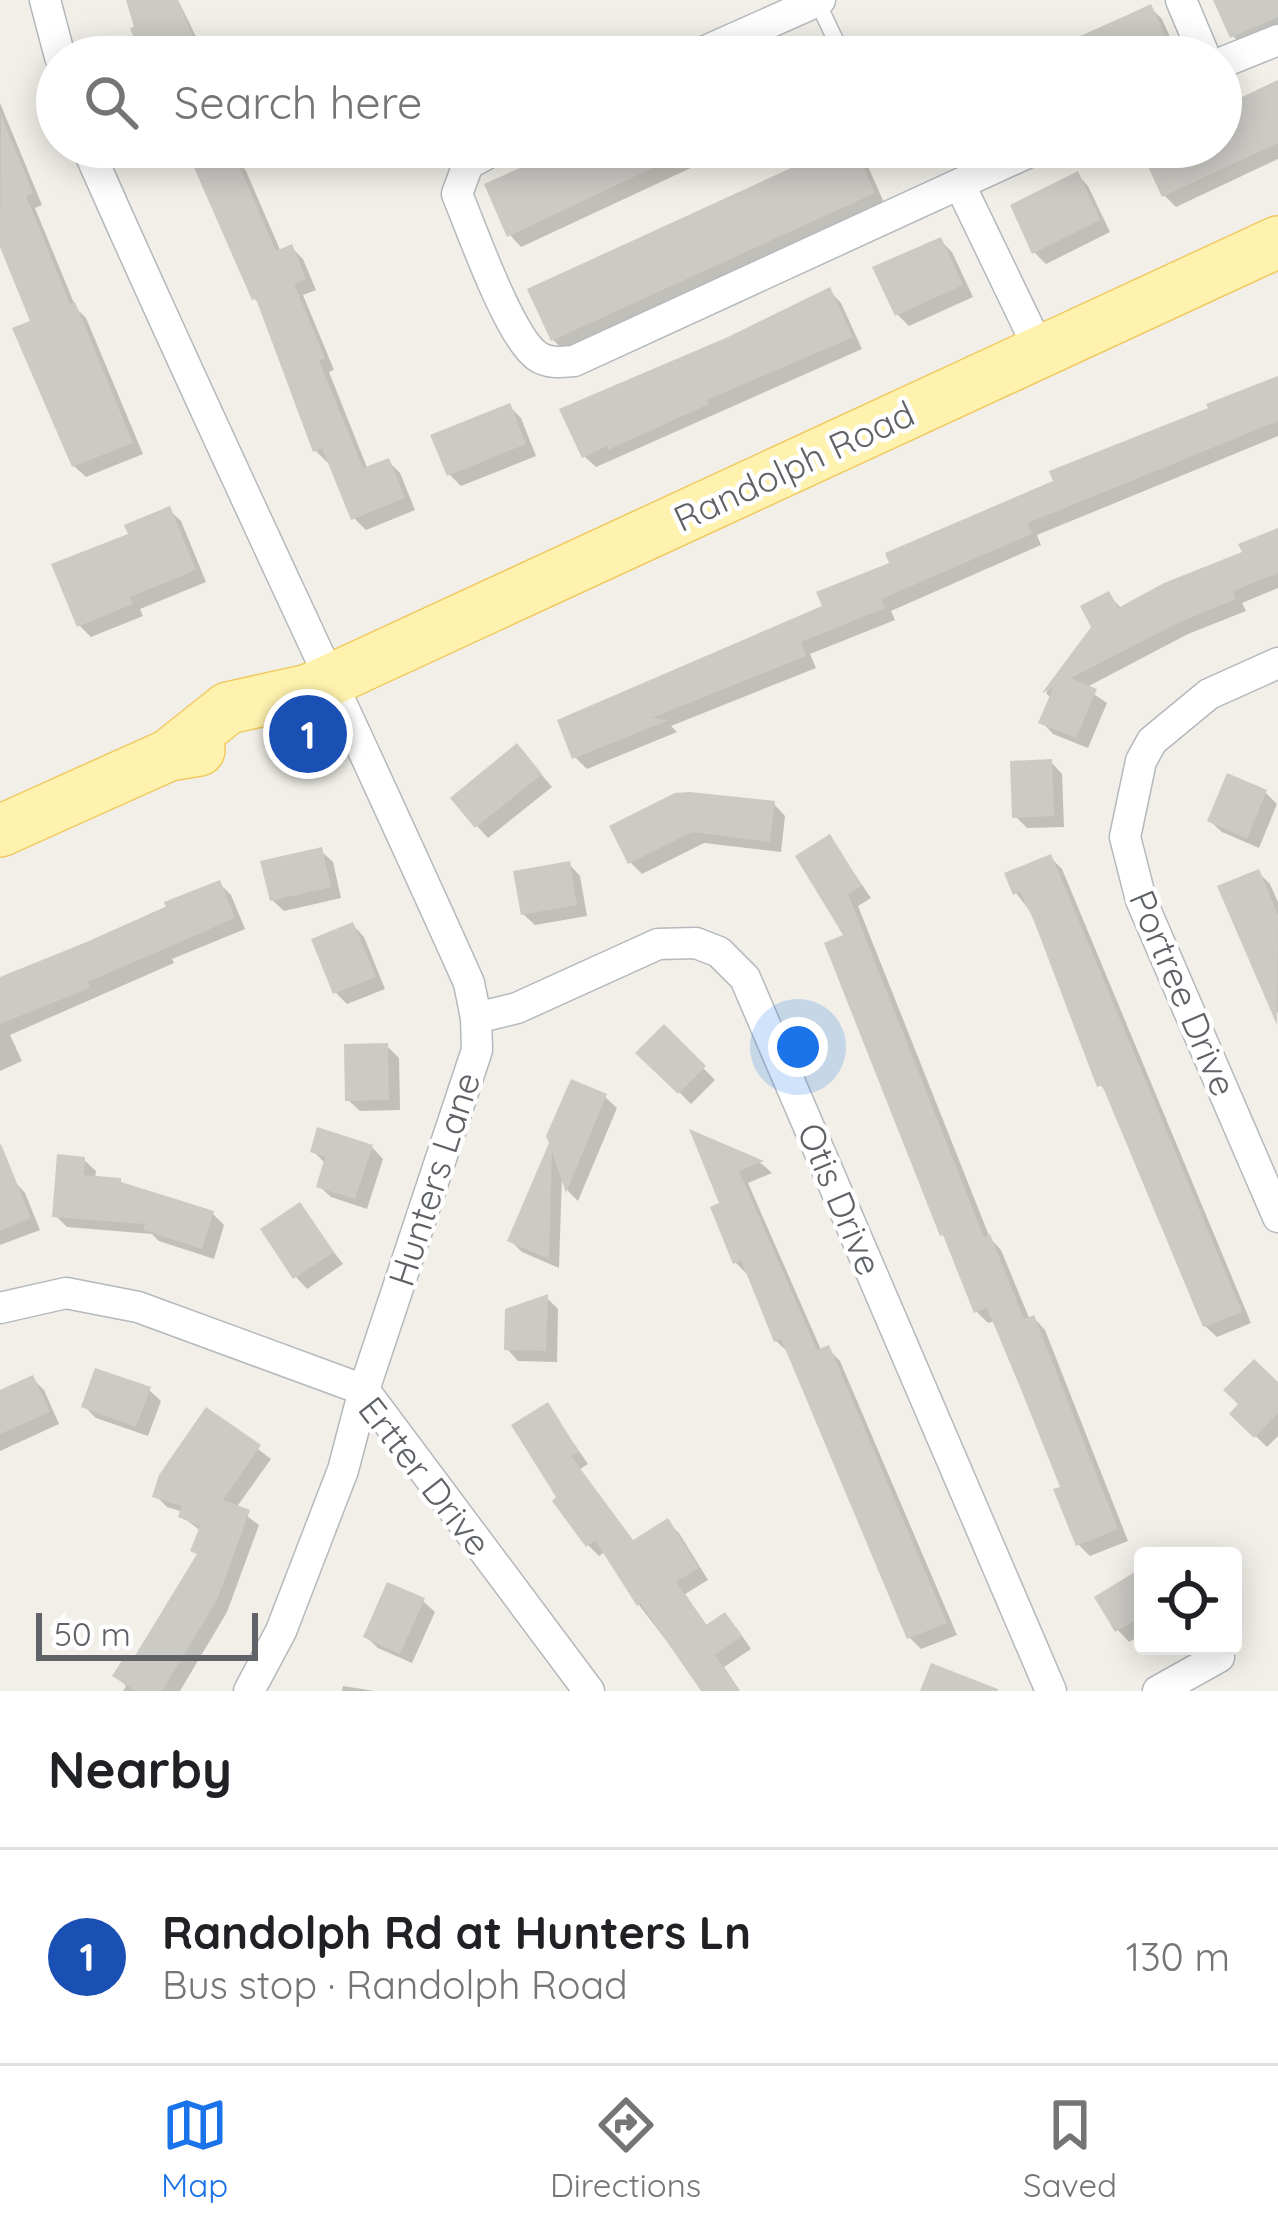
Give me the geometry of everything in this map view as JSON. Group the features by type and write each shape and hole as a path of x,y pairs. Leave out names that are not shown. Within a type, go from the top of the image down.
{"main road":[{"name":"Randolph Road","path":"0,831 169,755 243,742 321,684 1278,242"}],"street":[{"path":"45,0 54,36"},
{"path":"739,36 819,0"},
{"path":"1180,0 1196,36"},
{"path":"1242,55 1278,40"},
{"name":"Hunters Lane","path":"96,168 321,684 469,983 476,1018 477,1050 364,1390 343,1470 289,1610 249,1691"},
{"path":"467,168 457,194 519,335 537,356 551,362 574,361 996,168"},
{"path":"960,185 1040,352"},
{"name":"Portree Drive","path":"1278,663 1209,694 1152,741 1141,761 1125,837 1141,900 1278,1217"},
{"name":"Otis Drive","path":"476,1018 517,1008 658,944 696,944 719,952 745,978 1051,1691"},
{"name":"Ertter Drive","path":"0,1308 66,1293 138,1307 364,1390 589,1691"},
{"path":"1158,1691 1219,1658"}],"lane":[{"path":"819,0 834,36"}],"building":[{"path":"126,0 178,0 193,36 133,36 130,28 134,27"},
{"path":"1213,0 1278,0 1278,17 1229,36"},
{"path":"1151,4 1165,36 1080,36"},
{"path":"1278,80 1278,143 1242,160 1242,97"},
{"path":"1,115 33,193 26,196 133,443 72,467 12,328 30,321 0,247"},
{"path":"194,168 240,168 276,251 292,244 306,279 294,284 325,358 319,361 363,468 389,458 405,498 351,520 322,448 313,452 256,299 252,300"},
{"path":"520,168 653,168 507,237 484,184"},
{"path":"791,168 864,168 875,193 551,341 527,289"},
{"path":"1149,168 1224,168 1162,197"},
{"path":"1078,171 1100,220 1032,254 1010,205"},
{"path":"941,237 963,285 895,316 872,267"},
{"path":"830,287 853,337 582,458 559,409 728,337"},
{"path":"1278,376 1278,421 1028,523 1032,534 881,599 885,608 801,642 806,656 652,718 669,720 572,759 557,720 822,606 816,592 889,563 885,553 1053,481 1049,471"},
{"path":"510,403 526,444 447,476 430,435"},
{"path":"170,506 196,570 130,597 133,604 77,627 51,564 128,534 124,525"},
{"path":"1278,528 1278,573 1233,591 1236,599 1071,678 1097,689 1076,738 1038,723 1053,688 1042,693 1091,627 1080,606 1109,591 1118,608 1164,583 1242,552 1238,544"},
{"path":"517,743 542,774 475,828 450,798"},
{"path":"1052,759 1054,816 1012,818 1010,761"},
{"path":"1227,773 1267,790 1247,839 1207,821"},
{"path":"675,793 775,801 770,842 692,832 628,864 609,826"},
{"path":"830,834 862,886 848,894 984,1237 990,1234 1024,1319 1034,1315 1118,1529 1076,1546 1053,1489 1060,1487 987,1308 974,1313 824,943 843,935 795,856"},
{"path":"322,847 331,887 270,901 260,861"},
{"path":"1051,854 1242,1312 1203,1327 1102,1085 1097,1087 1034,921 1020,892 1013,895 1004,873"},
{"path":"570,861 577,905 521,915 513,871"},
{"path":"1259,869 1278,915 1277,1025 1217,886"},
{"path":"220,880 235,918 88,982 90,988 0,1024 0,977"},
{"path":"353,922 376,977 333,994 311,939"},
{"path":"664,1024 706,1066 678,1094 635,1053"},
{"path":"388,1043 389,1100 345,1101 344,1044"},
{"path":"571,1079 607,1094 566,1193 552,1152 549,1259 507,1241"},
{"path":"317,1127 373,1145 355,1199 316,1187 325,1157 310,1152"},
{"path":"689,1129 764,1161 739,1171 817,1350 829,1345 947,1623 907,1639 781,1339 774,1342 741,1260 733,1264 710,1207 719,1203"},
{"path":"0,1145 31,1218 0,1231"},
{"path":"57,1154 85,1157 84,1175 121,1178 121,1182 214,1211 202,1249 143,1230 145,1224 52,1217"},
{"path":"300,1202 334,1252 293,1279 260,1229"},
{"path":"548,1294 546,1351 504,1350 505,1309"},
{"path":"1254,1359 1278,1382 1278,1413 1254,1438 1229,1414 1238,1404 1223,1390"},
{"path":"95,1368 151,1387 136,1427 81,1407"},
{"path":"33,1375 50,1412 0,1434 0,1390"},
{"path":"548,1402 579,1452 571,1456 633,1540 668,1518 699,1568 676,1582 706,1625 725,1612 742,1636 715,1655 739,1691 701,1691 595,1540 586,1547 552,1501 556,1497 511,1425"},
{"path":"206,1407 261,1445 223,1500 250,1510 217,1600 162,1691 136,1691 112,1676 126,1654 133,1659 197,1554 190,1551 200,1526 178,1517 182,1506 152,1497 159,1475"},
{"path":"1134,1573 1134,1621 1115,1632 1094,1597"},
{"path":"387,1582 425,1598 400,1654 363,1637"},
{"path":"931,1663 998,1689 998,1691 920,1691"}],"place":[{"name":"Randolph Rd at Hunters Ln","path":"308,734"}]}
